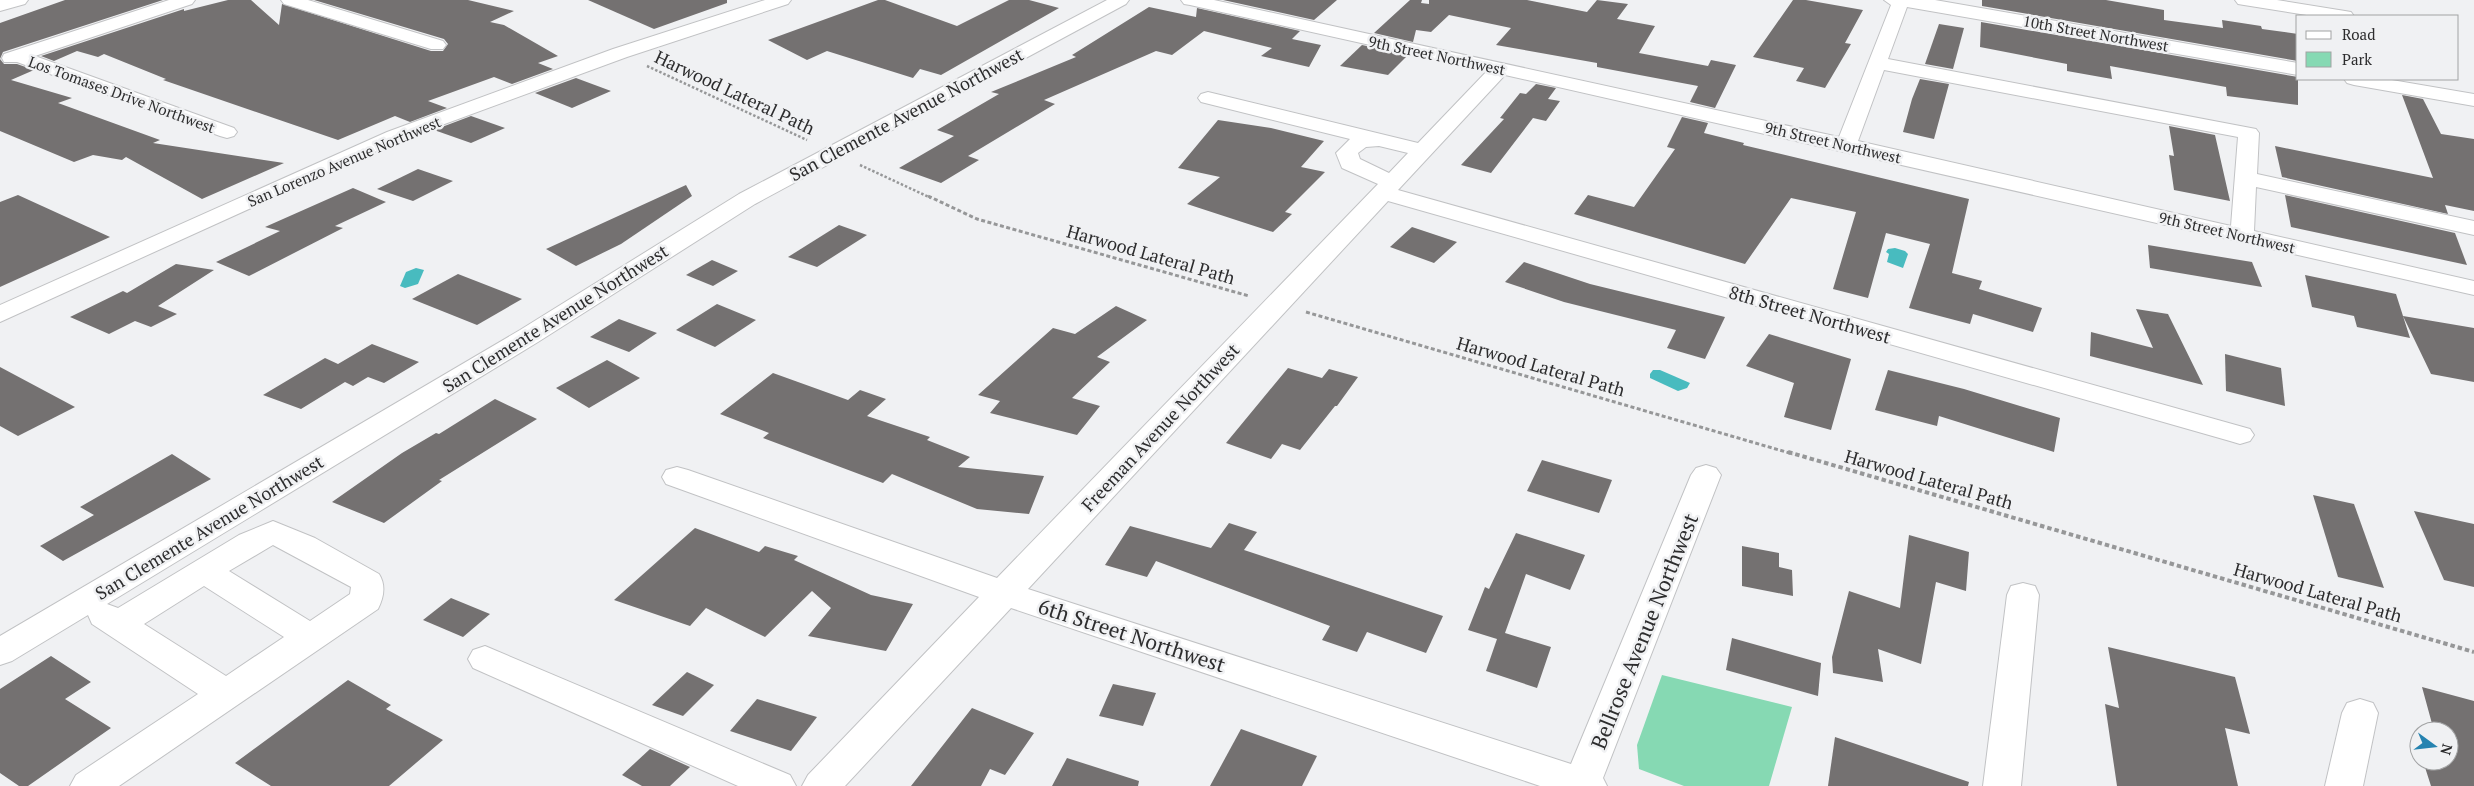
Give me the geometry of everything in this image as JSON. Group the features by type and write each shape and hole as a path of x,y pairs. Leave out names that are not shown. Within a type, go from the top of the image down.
{"street":[{"path":"0,6 19,0"},
{"path":"8,59 186,0"},
{"path":"290,0 437,45"},
{"name":"San Lorenzo Avenue Northwest","path":"0,314 394,136 620,53 780,0"},
{"name":"San Clemente Avenue Northwest","path":"0,652 529,336 747,199 1120,0"},
{"name":"9th Street Northwest","path":"1190,0 1846,144 2474,288"},
{"path":"1846,144 1877,63 1898,0"},
{"name":"10th Street Northwest","path":"1898,0 2296,69"},
{"path":"2244,0 2339,15"},
{"name":"Los Tomases Drive Northwest","path":"8,59 227,132"},
{"path":"1877,63 2249,134 2242,235"},
{"name":"Freeman Avenue Northwest","path":"821,786 1500,68"},
{"path":"2365,80 2411,84 2474,100"},
{"path":"1208,98 1282,114 1421,150"},
{"name":"8th Street Northwest","path":"1377,140 1360,142 1352,146 1347,153 1350,163 1386,187 2240,435"},
{"path":"2246,178 2474,228"},
{"name":"Bellrose Avenue Northwest","path":"1584,785 1706,475"},
{"name":"6th Street Northwest","path":"677,477 1004,593 1584,785"},
{"path":"89,786 366,600 368,582 304,546 273,532 250,543 117,624"},
{"path":"204,571 310,637"},
{"path":"2002,786 2023,596"},
{"path":"84,602 226,694"},
{"path":"485,659 777,786"},
{"path":"2344,786 2360,712"}],"path":[{"name":"Harwood Lateral Path","path":"620,53 977,219 1277,303 2474,652"}],"green space":[{"path":"1662,675 1792,707 1769,786 1684,786 1639,769 1637,745"}],"water":[{"path":"1895,248 1908,254 1903,268 1887,262 1889,254 1886,252 1888,249"},
{"path":"416,268 424,270 418,284 405,288 400,286 406,272"},
{"path":"1653,370 1660,370 1690,383 1687,388 1678,391 1650,378"}],"building":[{"path":"65,0 163,0 3,52 0,59 0,23"},
{"path":"228,0 251,0 279,25 282,4 431,51 443,51 448,44 444,39 314,0 468,0 514,11 490,22 504,25 558,56 538,63 553,69 512,84 494,77 428,101 447,108 410,122 395,116 338,140 163,80 166,79 104,54 98,57 77,51 54,61 41,56 184,9 184,11"},
{"path":"588,0 727,0 727,3 654,29"},
{"path":"878,0 885,0 957,26 1009,0 1029,0 1059,8 941,75 920,69 913,78 827,51 807,60 768,40"},
{"path":"1223,0 1337,0 1314,20"},
{"path":"1410,0 1422,0 1421,3 1429,4 1429,0 1527,0 1587,12 1597,0 1628,4 1617,19 1655,26 1639,53 1708,66 1711,60 1736,65 1715,108 1690,102 1698,86 1597,67 1597,63 1496,45 1511,28 1449,15 1431,32 1416,30 1413,42 1374,33"},
{"path":"1793,0 1806,0 1863,10 1845,43 1851,44 1825,88 1796,81 1804,68 1753,57"},
{"path":"1982,0 2106,0 2164,10 2164,20 2223,28 2222,20 2261,26 2262,29 2296,34 2296,61 1982,6"},
{"path":"1149,7 1196,17 1197,8 1300,31 1292,39 1321,45 1309,67 1261,56 1272,48 1204,31 1172,55 1156,51 1044,100 1055,104 968,156 979,160 941,183 899,168 954,136 937,130 999,94 991,92 1076,57 1072,55"},
{"path":"1981,22 2296,77 2296,80 2298,80 2298,105 2227,96 2226,87 2110,66 2112,79 2067,71 2067,64 1980,47"},
{"path":"1939,24 1964,28 1953,69 1925,64"},
{"path":"1362,45 1408,55 1388,75 1340,66"},
{"path":"0,59 4,64 17,64 34,70 11,80 72,98 58,103 160,140 153,143 284,163 202,199 126,157 122,160 93,155 74,162 0,131"},
{"path":"576,78 611,91 572,108 535,93"},
{"path":"1920,79 1949,84 1934,139 1903,132 1912,99"},
{"path":"1536,84 1556,88 1548,99 1560,101 1546,121 1533,118 1491,173 1461,165 1504,119 1500,118 1520,93 1526,94"},
{"path":"2402,95 2423,99 2441,134 2474,139 2474,211 2445,205 2448,214 2282,177 2275,146 2433,178"},
{"path":"471,116 505,128 471,143 434,130"},
{"path":"1682,117 1708,123 1704,133 1744,143 1743,145 1969,199 1952,273 1982,281 1979,289 2042,308 2033,332 1973,314 1970,324 1909,308 1930,244 1886,233 1868,298 1833,289 1856,212 1791,198 1745,264 1574,214 1588,195 1634,207 1675,149 1667,147"},
{"path":"1218,120 1271,128 1324,141 1301,167 1325,172 1285,212 1292,214 1273,232 1187,204 1220,177 1178,168"},
{"path":"2169,126 2215,135 2230,201 2174,190 2169,155 2174,156"},
{"path":"418,169 453,181 413,201 377,189"},
{"path":"686,185 692,196 621,244 576,266 546,249"},
{"path":"353,188 386,202 335,226 343,228 249,276 216,262 280,231 265,227"},
{"path":"18,195 110,237 0,287 0,202"},
{"path":"2285,195 2455,233 2467,265 2291,227"},
{"path":"839,225 867,235 817,267 788,257"},
{"path":"1412,227 1457,242 1434,263 1390,247"},
{"path":"2148,245 2252,262 2262,287 2150,268"},
{"path":"712,260 738,271 713,286 686,275"},
{"path":"1524,262 1590,284 1725,317 1705,359 1667,348 1676,330 1564,302 1505,282"},
{"path":"176,264 214,270 158,306 177,314 151,327 135,321 109,334 70,317 123,291 127,293"},
{"path":"458,274 522,299 477,325 412,299"},
{"path":"2305,275 2396,294 2410,338 2357,327 2354,316 2312,307"},
{"path":"717,304 756,320 715,347 676,330"},
{"path":"1116,306 1147,320 1097,357 1110,362 1072,398 1100,406 1077,435 990,413 1000,401 978,395 1053,328 1075,334"},
{"path":"2136,309 2168,314 2203,385 2090,356 2091,332 2153,348"},
{"path":"2403,316 2474,328 2474,382 2431,374"},
{"path":"619,319 657,333 629,352 590,337"},
{"path":"1769,334 1851,359 1831,430 1784,417 1794,383 1746,366"},
{"path":"372,344 419,362 384,383 368,377 353,386 345,382 301,409 263,395 325,358 338,364"},
{"path":"2225,354 2281,368 2285,406 2226,391"},
{"path":"607,360 640,378 589,408 556,388"},
{"path":"0,367 75,407 18,436 0,426"},
{"path":"1288,368 1322,378 1329,369 1358,377 1337,406 1335,406 1300,450 1282,444 1271,459 1226,443"},
{"path":"1888,370 1964,389 2060,418 2054,452 1939,416 1937,426 1875,410"},
{"path":"773,373 848,400 860,390 886,399 867,416 930,437 927,440 970,457 958,467 1044,476 1029,514 977,509 892,474 883,483 763,438 769,433 720,414"},
{"path":"495,399 537,419 439,480 442,481 384,523 332,502 402,453 436,433 439,434"},
{"path":"172,454 211,479 63,561 40,546 94,515 80,507"},
{"path":"1542,460 1612,480 1599,513 1527,491"},
{"path":"2313,495 2354,504 2384,588 2338,577"},
{"path":"2414,511 2474,524 2474,587 2444,580"},
{"path":"1229,523 1257,532 1244,550 1443,616 1426,653 1367,632 1357,652 1322,640 1330,626 1156,561 1147,577 1105,565 1130,526 1211,548"},
{"path":"695,528 759,552 765,546 798,556 794,560 871,595 913,604 886,651 808,636 831,608 812,591 765,637 706,608 690,626 614,600"},
{"path":"1516,533 1585,555 1570,590 1526,574 1505,633 1551,647 1537,688 1486,671 1497,639 1468,630 1485,587 1489,589"},
{"path":"1909,535 1969,552 1966,591 1936,582 1921,664 1878,649 1883,682 1833,673 1832,657 1849,591 1900,608"},
{"path":"1742,546 1779,553 1779,567 1792,570 1793,596 1742,586"},
{"path":"451,598 490,614 463,637 423,620"},
{"path":"1732,638 1821,663 1818,696 1726,670"},
{"path":"2108,647 2235,677 2250,734 2225,728 2238,786 2117,786 2105,704 2119,708"},
{"path":"51,656 91,682 65,699 111,728 28,786 19,786 0,773 0,689"},
{"path":"687,672 714,685 683,716 652,705"},
{"path":"348,680 391,705 386,709 443,740 389,786 271,786 235,763"},
{"path":"1113,684 1156,693 1143,726 1099,716"},
{"path":"2422,687 2474,701 2474,786 2431,786 2426,771 2459,771 2459,721 2431,721"},
{"path":"757,699 817,717 791,751 730,731"},
{"path":"972,708 1034,733 1005,775 990,769 981,786 911,786"},
{"path":"1241,729 1317,756 1302,786 1210,786"},
{"path":"1835,737 1969,782 1968,786 1828,786"},
{"path":"650,749 690,767 670,786 642,786 622,775"},
{"path":"1067,758 1139,781 1138,786 1052,786"}]}
